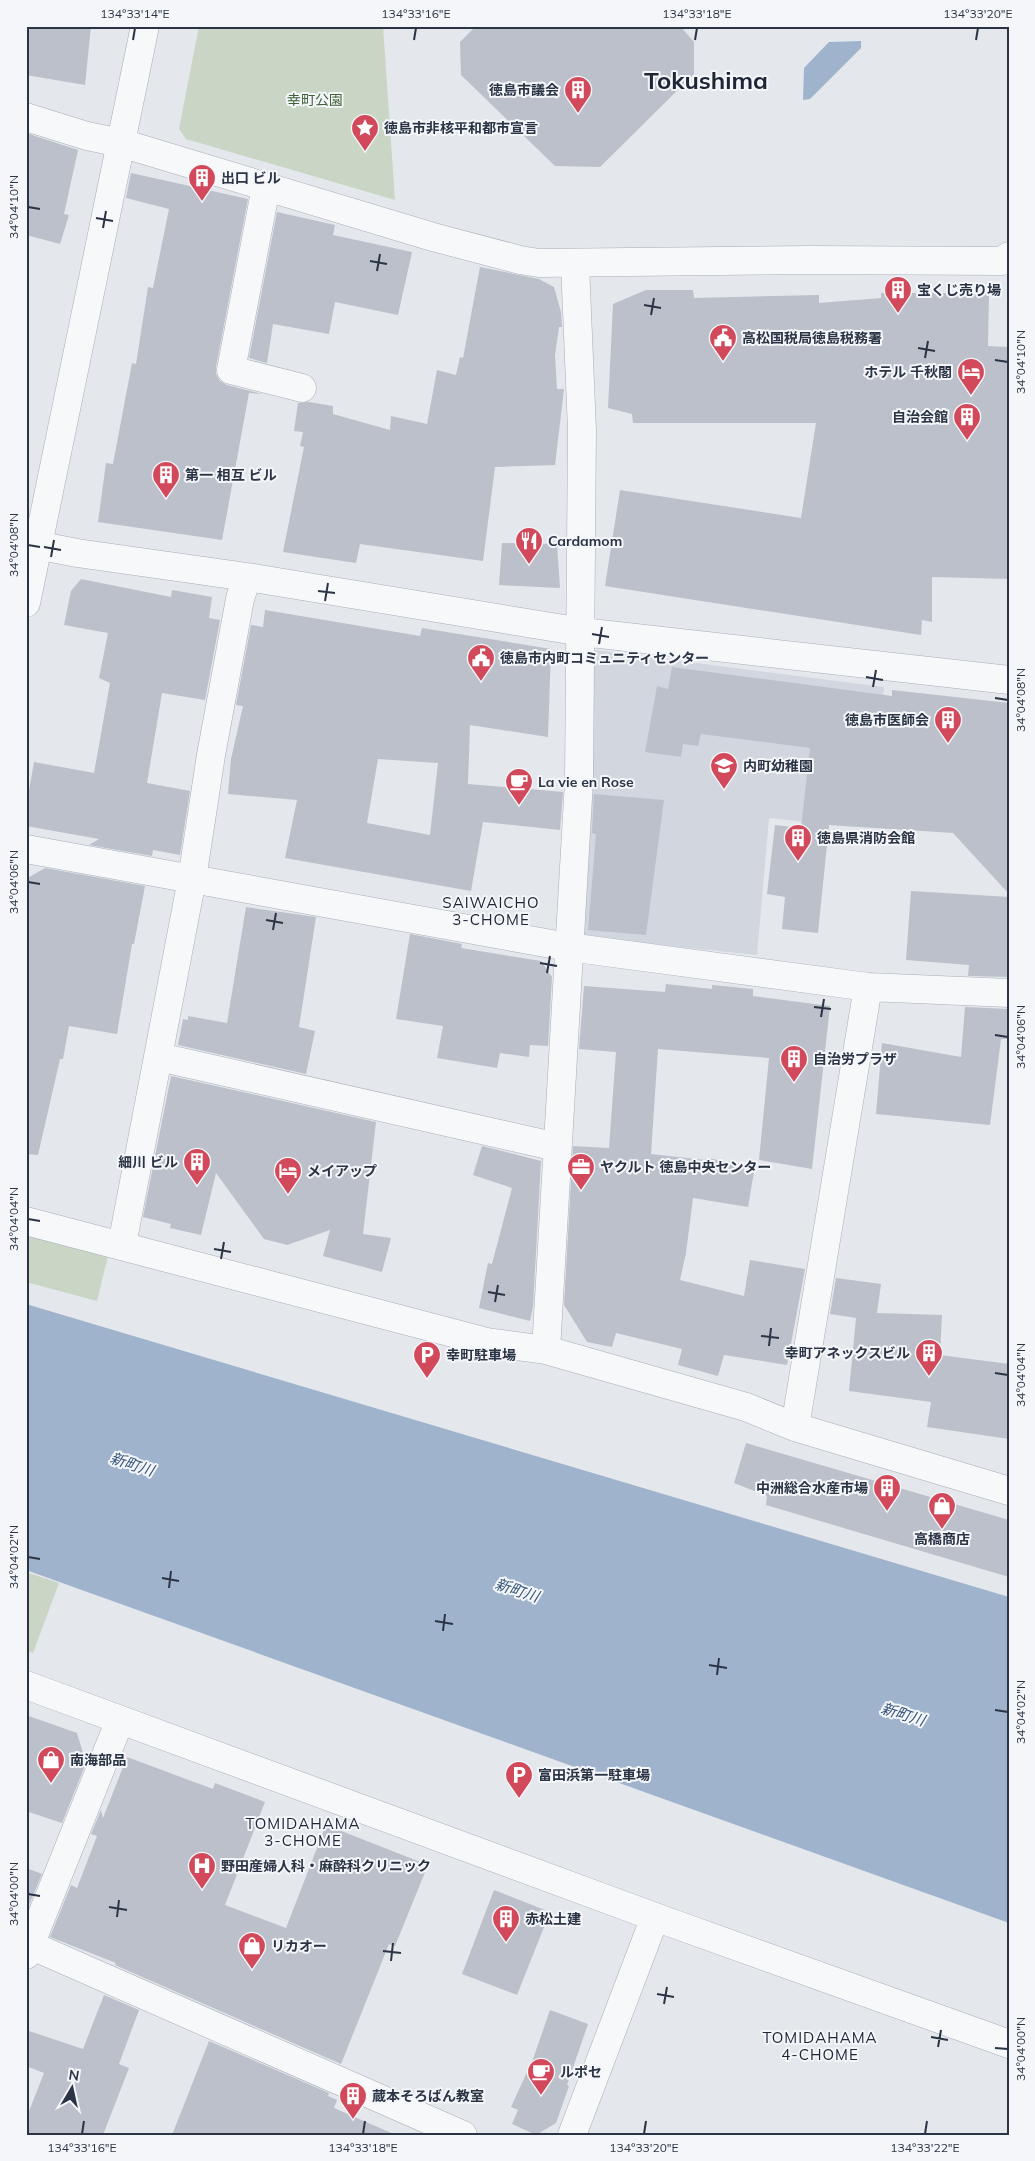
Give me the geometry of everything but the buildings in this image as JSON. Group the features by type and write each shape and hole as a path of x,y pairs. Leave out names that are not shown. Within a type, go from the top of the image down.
{"street":[{"path":"26,603 32,544 145,26"},
{"path":"26,117 87,136 121,143 433,237 520,260 539,263 810,260 1002,261 1009,256"},
{"path":"266,187 230,370 302,388"},
{"path":"546,1350 579,781 582,632 582,430 575,264"},
{"path":"32,544 582,632 1009,680"},
{"path":"122,1245 192,879 240,599 247,578"},
{"path":"26,849 568,947 868,987 1009,993"},
{"path":"795,1426 868,987"},
{"path":"159,1057 557,1146"},
{"path":"26,1221 486,1342 546,1350 746,1407 795,1426 1009,1491"},
{"path":"26,1685 655,1917 1009,2044"},
{"path":"120,1720 28,1950 463,2135"},
{"path":"572,2135 655,1917"}],"shaded area":[{"name":"内町幼稚園","path":"595,650 884,687 877,764 863,763 854,827 769,818 757,955 582,937"}],"green space":[{"name":"幸町公園","path":"199,26 383,26 395,200 186,139 179,129"},
{"path":"26,1234 108,1256 97,1301 26,1282"},
{"path":"26,1572 59,1583 33,1653 26,1650"}],"water":[{"path":"861,41 861,48 810,99 803,100 804,68 829,42"},
{"name":"新町川","path":"26,1304 1009,1597 1009,1923 26,1570"}],"place":[{"name":"徳島市議会","path":"578,114"},
{"name":"徳島市非核平和都市宣言","path":"365,152"},
{"name":"出口 ビル","path":"202,202"},
{"name":"宝くじ売り場","path":"898,314"},
{"name":"高松国税局徳島税務署","path":"723,362"},
{"name":"ホテル 千秋閣","path":"971,396"},
{"name":"自治会館","path":"967,441"},
{"name":"第一 相互 ビル","path":"166,499"},
{"name":"Cardamom","path":"529,565"},
{"name":"徳島市内町コミュニティセンター","path":"481,682"},
{"name":"徳島市医師会","path":"948,744"},
{"name":"内町幼稚園","path":"724,790"},
{"name":"La vie en Rose","path":"519,806"},
{"name":"徳島県消防会館","path":"798,862"},
{"name":"自治労プラザ","path":"794,1083"},
{"name":"細川 ビル","path":"197,1186"},
{"name":"ヤクルト 徳島中央センター","path":"581,1191"},
{"name":"メイアップ","path":"288,1195"},
{"name":"幸町アネックスビル","path":"929,1377"},
{"name":"幸町駐車場","path":"427,1379"},
{"name":"中洲総合水産市場","path":"887,1512"},
{"name":"高橋商店","path":"942,1530"},
{"name":"南海部品","path":"51,1784"},
{"name":"富田浜第一駐車場","path":"519,1799"},
{"name":"野田産婦人科・麻酔科クリニック","path":"202,1890"},
{"name":"赤松土建","path":"506,1943"},
{"name":"リカオー","path":"252,1970"},
{"name":"ルポセ","path":"541,2096"},
{"name":"蔵本そろばん教室","path":"353,2120"}],"district":[{"name":"Tokushima","path":"706,80"},
{"name":"SAIWAICHO 3-CHOME","path":"491,910"},
{"name":"TOMIDAHAMA 3-CHOME","path":"303,1832"},
{"name":"TOMIDAHAMA 4-CHOME","path":"820,2046"}]}
